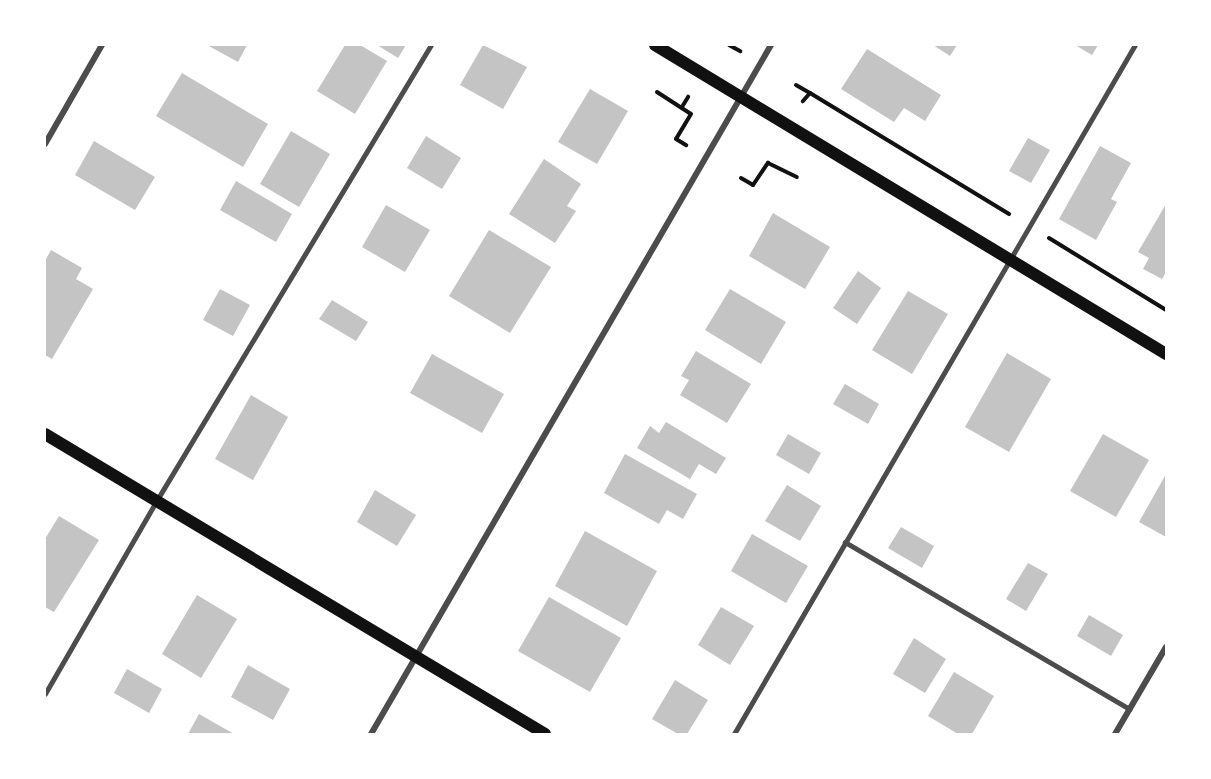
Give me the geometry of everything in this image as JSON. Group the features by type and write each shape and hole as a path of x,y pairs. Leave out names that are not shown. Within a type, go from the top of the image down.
{"main road":[{"path":"655,45 1166,354"},
{"path":"45,434 545,734"}],"street":[{"path":"45,144 102,45"},
{"path":"371,734 771,45"},
{"path":"1115,734 1166,647"}],"lane":[{"path":"45,694 157,500 431,45"},
{"path":"734,734 1135,45"},
{"path":"845,542 1130,709"}],"path":[{"path":"729,45 741,51"},
{"path":"796,85 1166,310"},
{"path":"657,92 691,114 676,139 686,145"},
{"path":"803,101 810,93"},
{"path":"682,108 688,97"},
{"path":"741,178 753,186 768,163 797,177"}],"building":[{"path":"207,45 247,45 238,62"},
{"path":"345,45 360,45 387,61 355,114 317,91"},
{"path":"377,45 406,45 398,58"},
{"path":"483,45 527,67 503,109 460,85"},
{"path":"933,45 957,45 950,56"},
{"path":"1075,45 1098,45 1092,55"},
{"path":"867,49 941,95 925,121 904,108 894,122 841,89"},
{"path":"182,73 268,124 243,167 156,116"},
{"path":"590,89 628,111 597,164 558,142"},
{"path":"291,131 330,154 299,207 260,184"},
{"path":"426,136 461,158 442,189 407,168"},
{"path":"1028,138 1050,150 1031,183 1009,171"},
{"path":"94,141 155,177 135,210 75,175"},
{"path":"1100,146 1131,163 1111,199 1117,202 1096,240 1059,219"},
{"path":"544,159 581,184 567,206 576,211 555,243 509,214"},
{"path":"236,181 292,214 276,242 220,210"},
{"path":"1166,204 1166,272 1162,279 1143,269 1149,258 1138,252"},
{"path":"386,205 430,230 405,272 362,247"},
{"path":"773,213 830,247 805,289 749,256"},
{"path":"489,230 551,267 510,333 449,296"},
{"path":"51,250 82,268 76,279 93,289 52,359 45,355 45,261"},
{"path":"858,271 881,288 857,324 833,308"},
{"path":"220,289 250,305 233,336 203,320"},
{"path":"730,289 786,322 761,364 705,330"},
{"path":"908,291 948,314 912,374 872,350"},
{"path":"332,300 368,322 356,341 319,319"},
{"path":"696,351 751,384 727,423 680,395 689,380 681,376"},
{"path":"1007,353 1051,379 1009,452 965,427"},
{"path":"432,354 504,394 482,433 410,393"},
{"path":"845,384 879,404 868,424 833,404"},
{"path":"251,395 288,417 253,480 215,459"},
{"path":"666,422 726,458 716,474 699,464 690,479 637,448 650,426 659,433"},
{"path":"788,434 821,453 809,474 776,455"},
{"path":"1103,434 1149,460 1116,517 1070,491"},
{"path":"625,454 697,494 683,519 667,510 659,524 604,493"},
{"path":"1166,474 1166,537 1139,522"},
{"path":"787,485 821,506 800,541 765,521"},
{"path":"375,490 416,515 397,546 357,522"},
{"path":"59,516 99,540 54,612 45,607 45,539"},
{"path":"901,527 934,546 922,568 888,548"},
{"path":"585,531 657,571 627,626 555,586"},
{"path":"752,534 808,566 786,603 731,571"},
{"path":"1028,563 1048,574 1026,611 1006,599"},
{"path":"197,595 237,619 201,678 162,654"},
{"path":"549,597 621,638 590,692 518,651"},
{"path":"721,607 754,626 730,665 698,645"},
{"path":"1089,615 1123,635 1111,656 1077,636"},
{"path":"914,638 946,659 925,693 893,674"},
{"path":"248,665 290,689 273,720 231,697"},
{"path":"127,669 162,689 149,713 114,693"},
{"path":"954,672 994,696 972,734 958,734 928,716"},
{"path":"675,680 708,700 687,734 678,734 652,719"},
{"path":"199,714 234,734 188,734"}]}
